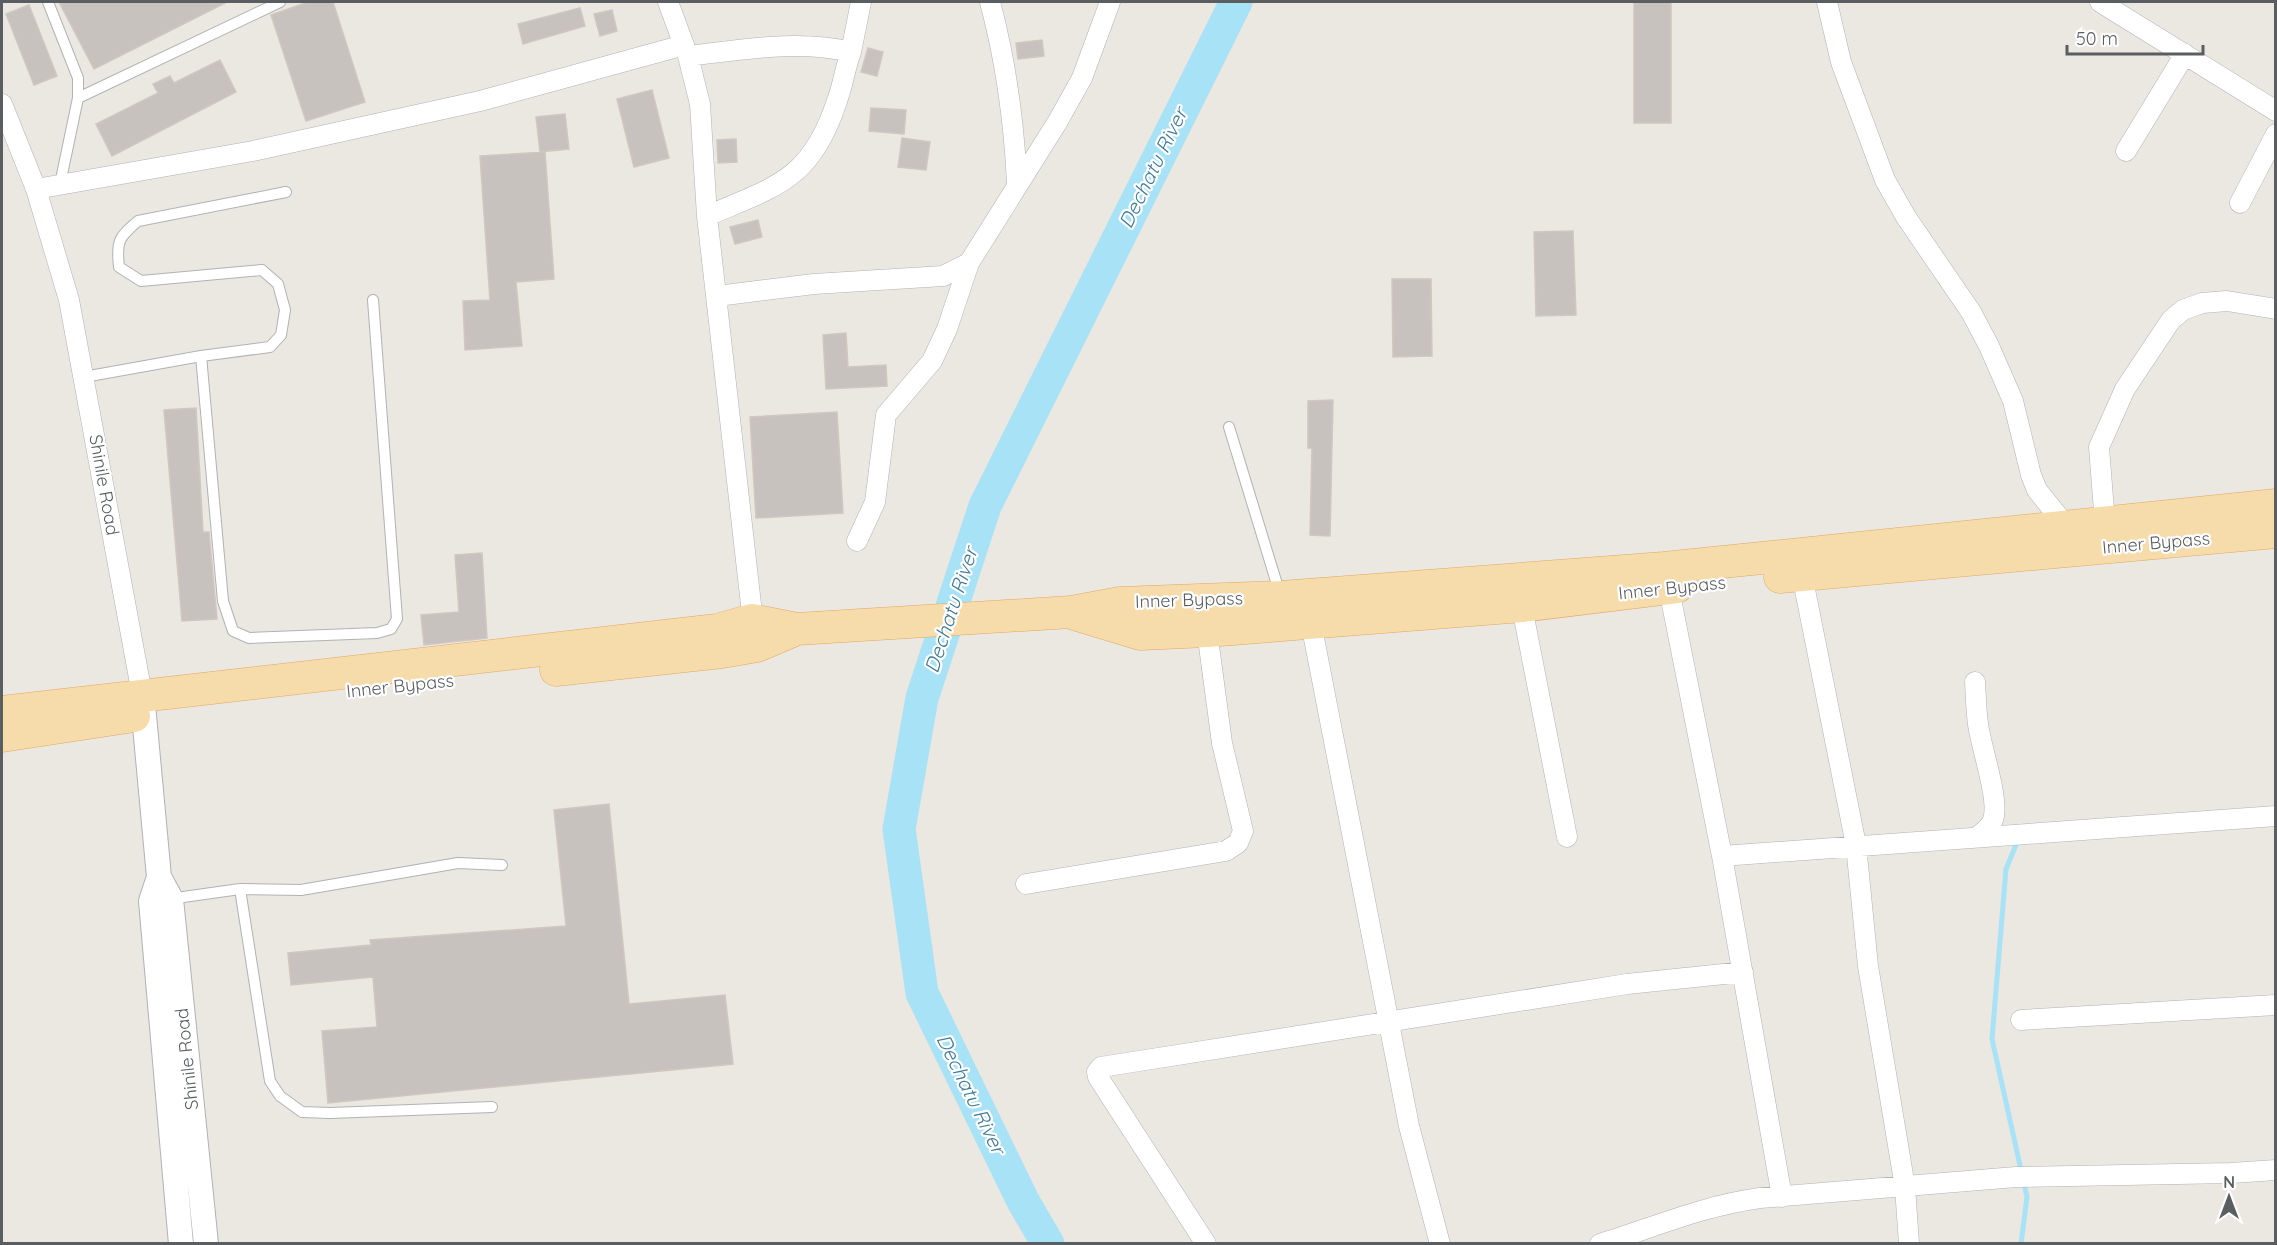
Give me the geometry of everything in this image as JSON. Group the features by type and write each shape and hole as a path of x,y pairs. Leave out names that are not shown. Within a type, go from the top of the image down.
{"main road":[{"name":"Inner Bypass","path":"1667,578 1802,575 2073,538 2105,524 2276,505"},
{"name":"Inner Bypass","path":"1071,612 1140,633 1207,631 1311,623 1519,593 2073,538 2276,532"},
{"name":"Inner Bypass","path":"2,712 143,704 754,633 1071,612 1120,603 1281,597 1519,593"},
{"name":"Inner Bypass","path":"2,736 143,704"}],"street":[{"path":"668,2 686,51 700,104 707,216 754,633"},
{"path":"707,216 777,186 807,162 830,120 851,52 861,2"},
{"path":"990,2 1004,59 1011,103 1017,183"},
{"path":"857,541 875,502 886,414 932,362 947,329 953,304 969,263 1017,183 1058,121 1082,78 1110,2"},
{"path":"1827,2 1841,62 1885,180 1906,217 1971,312 1989,345 2013,401 2031,475 2037,489 2073,538"},
{"path":"2100,2 2276,111"},
{"path":"36,189 253,151 480,101 686,51 822,45 851,52"},
{"path":"2126,151 2185,54"},
{"name":"Shinile Road","path":"2,104 36,189 69,300 143,704 161,900 181,1244"},
{"path":"2240,203 2276,134"},
{"path":"717,296 814,284 931,277 957,271 969,263"},
{"path":"931,277 953,304"},
{"path":"2105,524 2099,447 2125,389 2171,320 2183,310 2202,303 2227,301 2276,309"},
{"path":"1802,575 1856,845 1875,1017 1905,1187 1909,1244"},
{"path":"1667,578 1722,856 1782,1197"},
{"path":"1519,593 1567,837"},
{"path":"1311,623 1409,1126 1440,1244"},
{"path":"1026,884 1226,851 1238,843 1243,831 1222,743 1207,631"},
{"path":"1975,682 1977,722 1986,767 1993,788 1995,808 1993,821 1977,837"},
{"path":"1722,856 2276,816"},
{"name":"Shinile Road","path":"161,900 206,1244"},
{"path":"1206,1244 1098,1077 1098,1070 1101,1067 1627,984 1743,972"},
{"path":"2021,1020 2276,1005"},
{"path":"1600,1244 1722,1203 2026,1177 2276,1170"}],"lane":[{"path":"48,2 78,78 78,98 60,184"},
{"path":"78,98 280,2"},
{"path":"84,376 270,347 281,335 285,310 278,284 262,270 141,281 119,267 117,251 121,236 138,221 286,192"},
{"path":"201,356 223,601 233,630 249,638 377,633 391,629 397,619 374,300"},
{"path":"1229,428 1281,597"},
{"path":"161,900 240,889 301,890 442,865 502,865"},
{"path":"240,889 270,1082 280,1096 302,1112 492,1107"}],"building":[{"path":"59,2 227,2 94,69"},
{"path":"308,2 333,2 365,102 306,121 271,15"},
{"path":"1634,2 1671,2 1671,123 1634,123"},
{"path":"29,5 57,76 34,85 6,14"},
{"path":"580,8 585,26 523,44 518,24"},
{"path":"612,10 617,31 600,36 594,14"},
{"path":"1042,40 1044,56 1018,59 1016,43"},
{"path":"868,48 883,52 877,76 861,72"},
{"path":"220,60 236,92 112,156 96,124 158,93 153,84 170,76 174,83"},
{"path":"652,90 669,158 634,167 617,99"},
{"path":"871,108 906,110 904,134 869,131"},
{"path":"565,114 569,149 540,152 536,117"},
{"path":"902,138 930,142 926,170 898,167"},
{"path":"736,139 737,162 718,163 717,140"},
{"path":"545,152 554,279 516,282 522,346 465,350 463,301 490,300 480,156"},
{"path":"758,220 762,237 735,244 730,227"},
{"path":"1573,231 1576,315 1536,316 1534,232"},
{"path":"1392,279 1431,279 1432,356 1393,357"},
{"path":"846,333 848,367 886,365 887,386 826,389 823,335"},
{"path":"1333,400 1330,536 1310,535 1312,448 1308,448 1308,401"},
{"path":"196,408 203,532 209,532 217,619 182,621 164,410"},
{"path":"837,412 843,513 756,518 750,417"},
{"path":"482,553 487,638 424,645 421,615 459,612 455,555"},
{"path":"609,804 629,1004 725,995 733,1064 328,1103 322,1031 377,1027 373,977 291,985 288,953 371,945 370,940 566,926 554,810"}],"waterway":[{"name":"Dechatu River","path":"1048,1244 1023,1201 922,993 899,829 922,698 985,506 1236,2"},
{"path":"2016,845 2006,869 1992,1039 2027,1197 2021,1244"}]}
